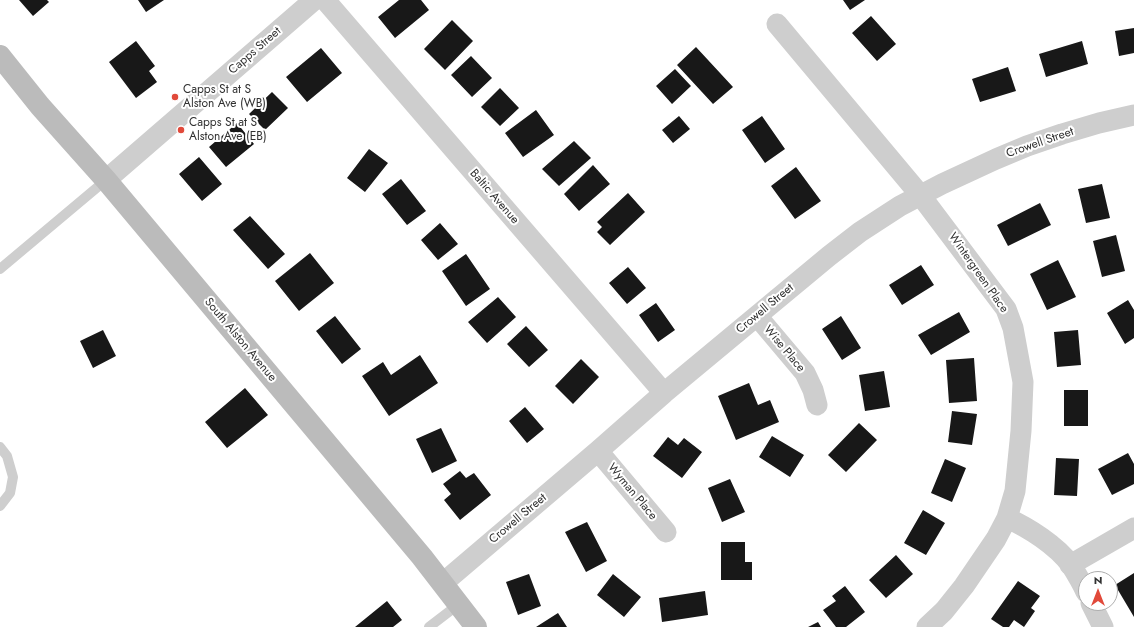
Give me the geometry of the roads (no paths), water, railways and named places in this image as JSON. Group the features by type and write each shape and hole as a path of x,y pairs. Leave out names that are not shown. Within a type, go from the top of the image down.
{"street":[{"name":"Capps Street","path":"106,180 314,0"},
{"name":"Baltic Avenue","path":"325,0 664,393"},
{"name":"Wintergreen Place","path":"777,24 921,196 1006,309 1013,328 1023,382 1021,431 1015,491 1007,518 996,539 964,586 944,611 927,627"},
{"name":"South Alston Avenue","path":"0,56 40,106 106,180 422,557 476,627"},
{"name":"Crowell Street","path":"443,583 664,393 860,232 900,206 962,174 1027,146 1099,123 1134,115"},
{"name":"Wise Place","path":"757,316 805,373 813,390 817,405"},
{"name":"Wyman Place","path":"598,451 666,532"},
{"path":"1007,518 1021,525 1053,546 1070,565 1078,578"},
{"path":"1070,565 1134,528"},
{"path":"1095,611 1103,627"}],"lane":[{"path":"0,269 106,180"},
{"path":"0,447 7,456 13,477 10,493 0,506"},
{"path":"429,627 459,604"}],"place":[{"name":"Capps St at S Alston Ave (WB)","path":"175,97"},
{"name":"Capps St at S Alston Ave (EB)","path":"181,130"}]}
